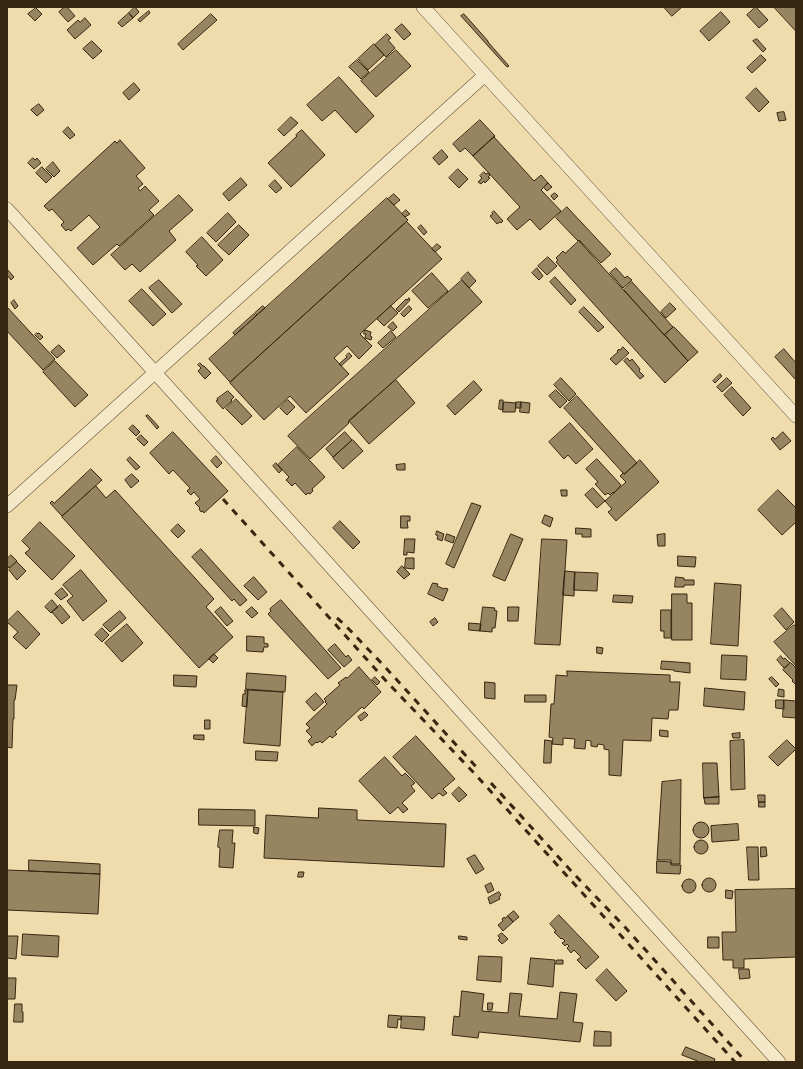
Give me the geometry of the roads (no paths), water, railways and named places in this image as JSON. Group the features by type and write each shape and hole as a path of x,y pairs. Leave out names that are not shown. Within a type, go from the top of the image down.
{"lane":[{"path":"423,7 796,416"},
{"path":"7,506 485,75"},
{"path":"7,208 779,1062"}],"railway":[{"path":"223,499 387,682 475,774 735,1062"},
{"path":"337,618 386,668 479,770"},
{"path":"491,783 573,873 624,926 746,1062"}]}
